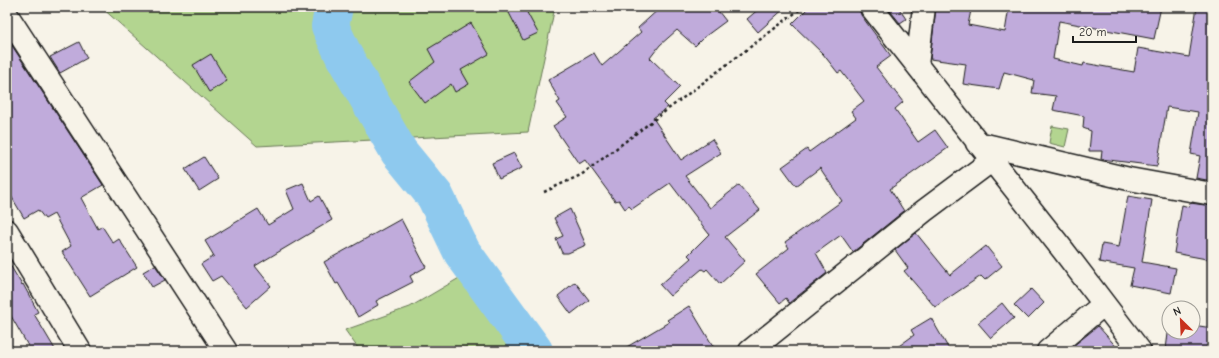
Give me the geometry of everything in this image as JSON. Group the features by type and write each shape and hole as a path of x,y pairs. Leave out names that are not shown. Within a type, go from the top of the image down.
{"street":[{"path":"871,7 1140,351"},
{"path":"917,65 924,7"},
{"path":"7,15 226,351"},
{"path":"977,143 1129,178 1212,194"},
{"path":"750,351 924,211 991,161"},
{"path":"7,231 80,351"},
{"path":"1048,351 1104,304"}],"path":[{"path":"544,192 580,175 803,7"}],"green space":[{"path":"101,7 555,7 528,132 257,146"},
{"path":"1052,126 1069,129 1065,147 1049,143"},
{"path":"466,274 524,351 360,351 345,330 410,307"}],"building":[{"path":"506,7 524,7 538,33 523,40"},
{"path":"661,7 715,7 726,21 703,38 695,46 677,30 660,45 650,58 680,87 664,103 668,107 653,118 681,160 712,139 721,153 685,176 710,208 739,185 760,210 725,237 745,261 720,284 707,269 705,271 702,269 670,296 660,285 691,258 688,255 709,234 670,183 632,209 629,206 625,209 619,200 615,201 585,160 579,164 553,126 567,117 557,103 560,101 548,80 594,53 602,66 641,32 638,28"},
{"path":"761,7 786,7 758,32 747,19"},
{"path":"809,7 859,7 861,15 891,56 876,67 903,102 895,109 918,142 935,130 948,148 890,189 904,211 853,252 841,235 816,253 827,273 789,303 786,298 780,303 756,274 789,248 785,242 842,201 820,168 796,186 782,167 807,149 809,152 856,118 851,111 864,101 841,71 838,73 823,54 792,24"},
{"path":"887,7 898,7 906,19 900,23"},
{"path":"936,7 955,7 971,10 968,25 1005,32 1009,7 1161,7 1154,39 1059,21 1053,59 1083,66 1084,63 1134,72 1138,48 1189,57 1197,7 1212,7 1212,181 1196,178 1200,156 1191,154 1198,112 1167,107 1157,166 1101,159 1102,151 1089,151 1091,131 1083,128 1084,116 1053,110 1056,96 1032,93 1034,80 1004,72 999,89 963,84 966,64 930,59"},
{"path":"471,23 489,54 461,70 469,84 455,92 451,84 425,103 409,82 435,62 428,49"},
{"path":"7,38 103,185 81,198 98,229 102,226 113,243 119,239 137,267 90,296 62,252 71,246 54,214 45,219 38,210 24,218 7,189"},
{"path":"79,42 87,58 60,73 50,57"},
{"path":"211,54 227,81 209,92 193,65"},
{"path":"514,153 522,168 499,179 492,163"},
{"path":"204,157 218,179 199,191 185,169"},
{"path":"303,183 311,201 319,196 332,220 255,266 271,286 247,307 221,276 212,281 201,264 214,256 205,241 258,209 268,225 294,209 286,190"},
{"path":"1128,196 1152,200 1142,262 1176,268 1171,293 1130,285 1134,268 1099,262 1102,244 1119,247"},
{"path":"1190,203 1212,206 1212,260 1174,253 1182,205 1189,207"},
{"path":"570,209 586,245 568,253 562,253 556,239 563,236 554,218"},
{"path":"401,219 426,267 410,276 413,282 376,301 378,305 358,317 338,283 336,284 324,262"},
{"path":"916,233 950,275 986,246 1002,266 985,280 981,276 935,307 904,271 908,268 895,250"},
{"path":"7,260 22,285 23,284 38,312 34,314 56,351 31,351 7,309"},
{"path":"155,265 165,280 152,287 143,272"},
{"path":"575,282 589,300 571,314 558,296"},
{"path":"1031,289 1044,303 1028,319 1014,305"},
{"path":"1002,303 1014,318 991,338 978,323"},
{"path":"689,306 716,351 620,351 669,322 667,320"},
{"path":"931,318 950,351 892,351 914,335 911,330"},
{"path":"1098,326 1120,351 1067,351"},
{"path":"1201,326 1212,328 1212,351 1182,351 1166,349 1167,340 1201,340"}],"waterway":[{"path":"334,7 330,26 344,56 399,152 435,196 462,252 534,351"}]}
